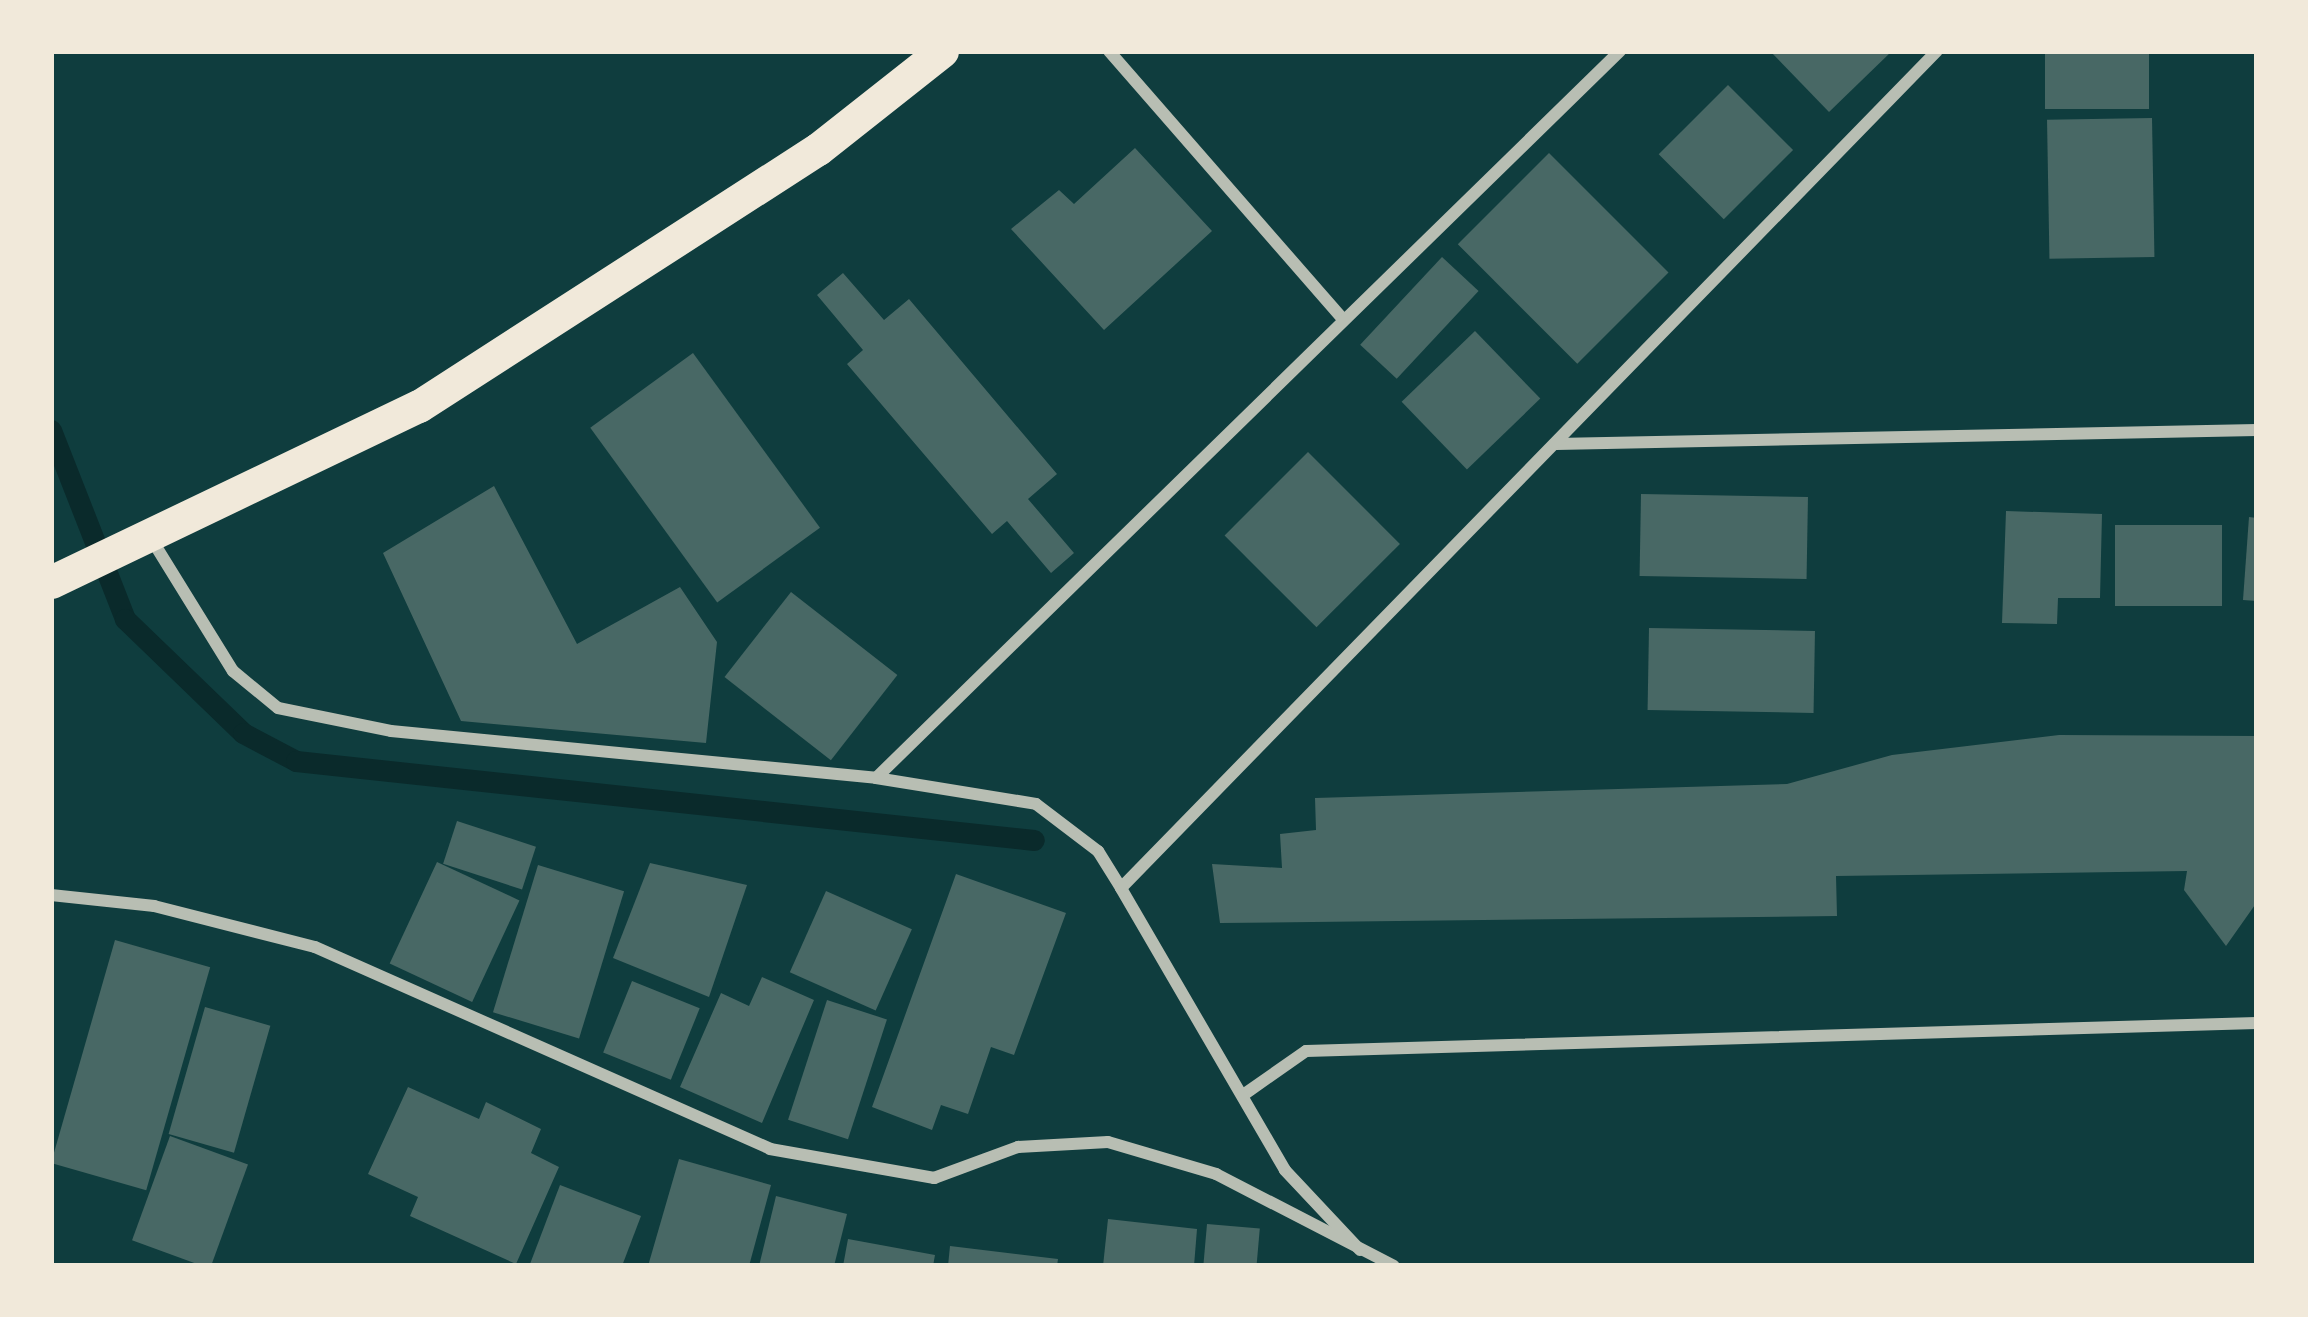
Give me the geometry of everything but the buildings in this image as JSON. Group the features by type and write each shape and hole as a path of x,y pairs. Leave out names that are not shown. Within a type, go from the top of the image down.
{"highway":[{"path":"58,575 138,544 419,406 619,285 941,51"}],"street":[{"path":"1109,51 1344,320"},
{"path":"876,778 1620,51"},
{"path":"1121,888 1937,51"},
{"path":"1556,444 2257,430"},
{"path":"138,544 233,671 278,708 392,731 876,778 1036,804 1098,851 1246,1094 1285,1170 1360,1250"},
{"path":"51,895 154,906 315,947 770,1149 934,1178 1018,1147 1108,1142 1216,1174 1394,1266"},
{"path":"1246,1094 1306,1051 2257,1023"}],"waterway":[{"path":"51,430 125,619 243,733 296,761 1034,840"}]}
